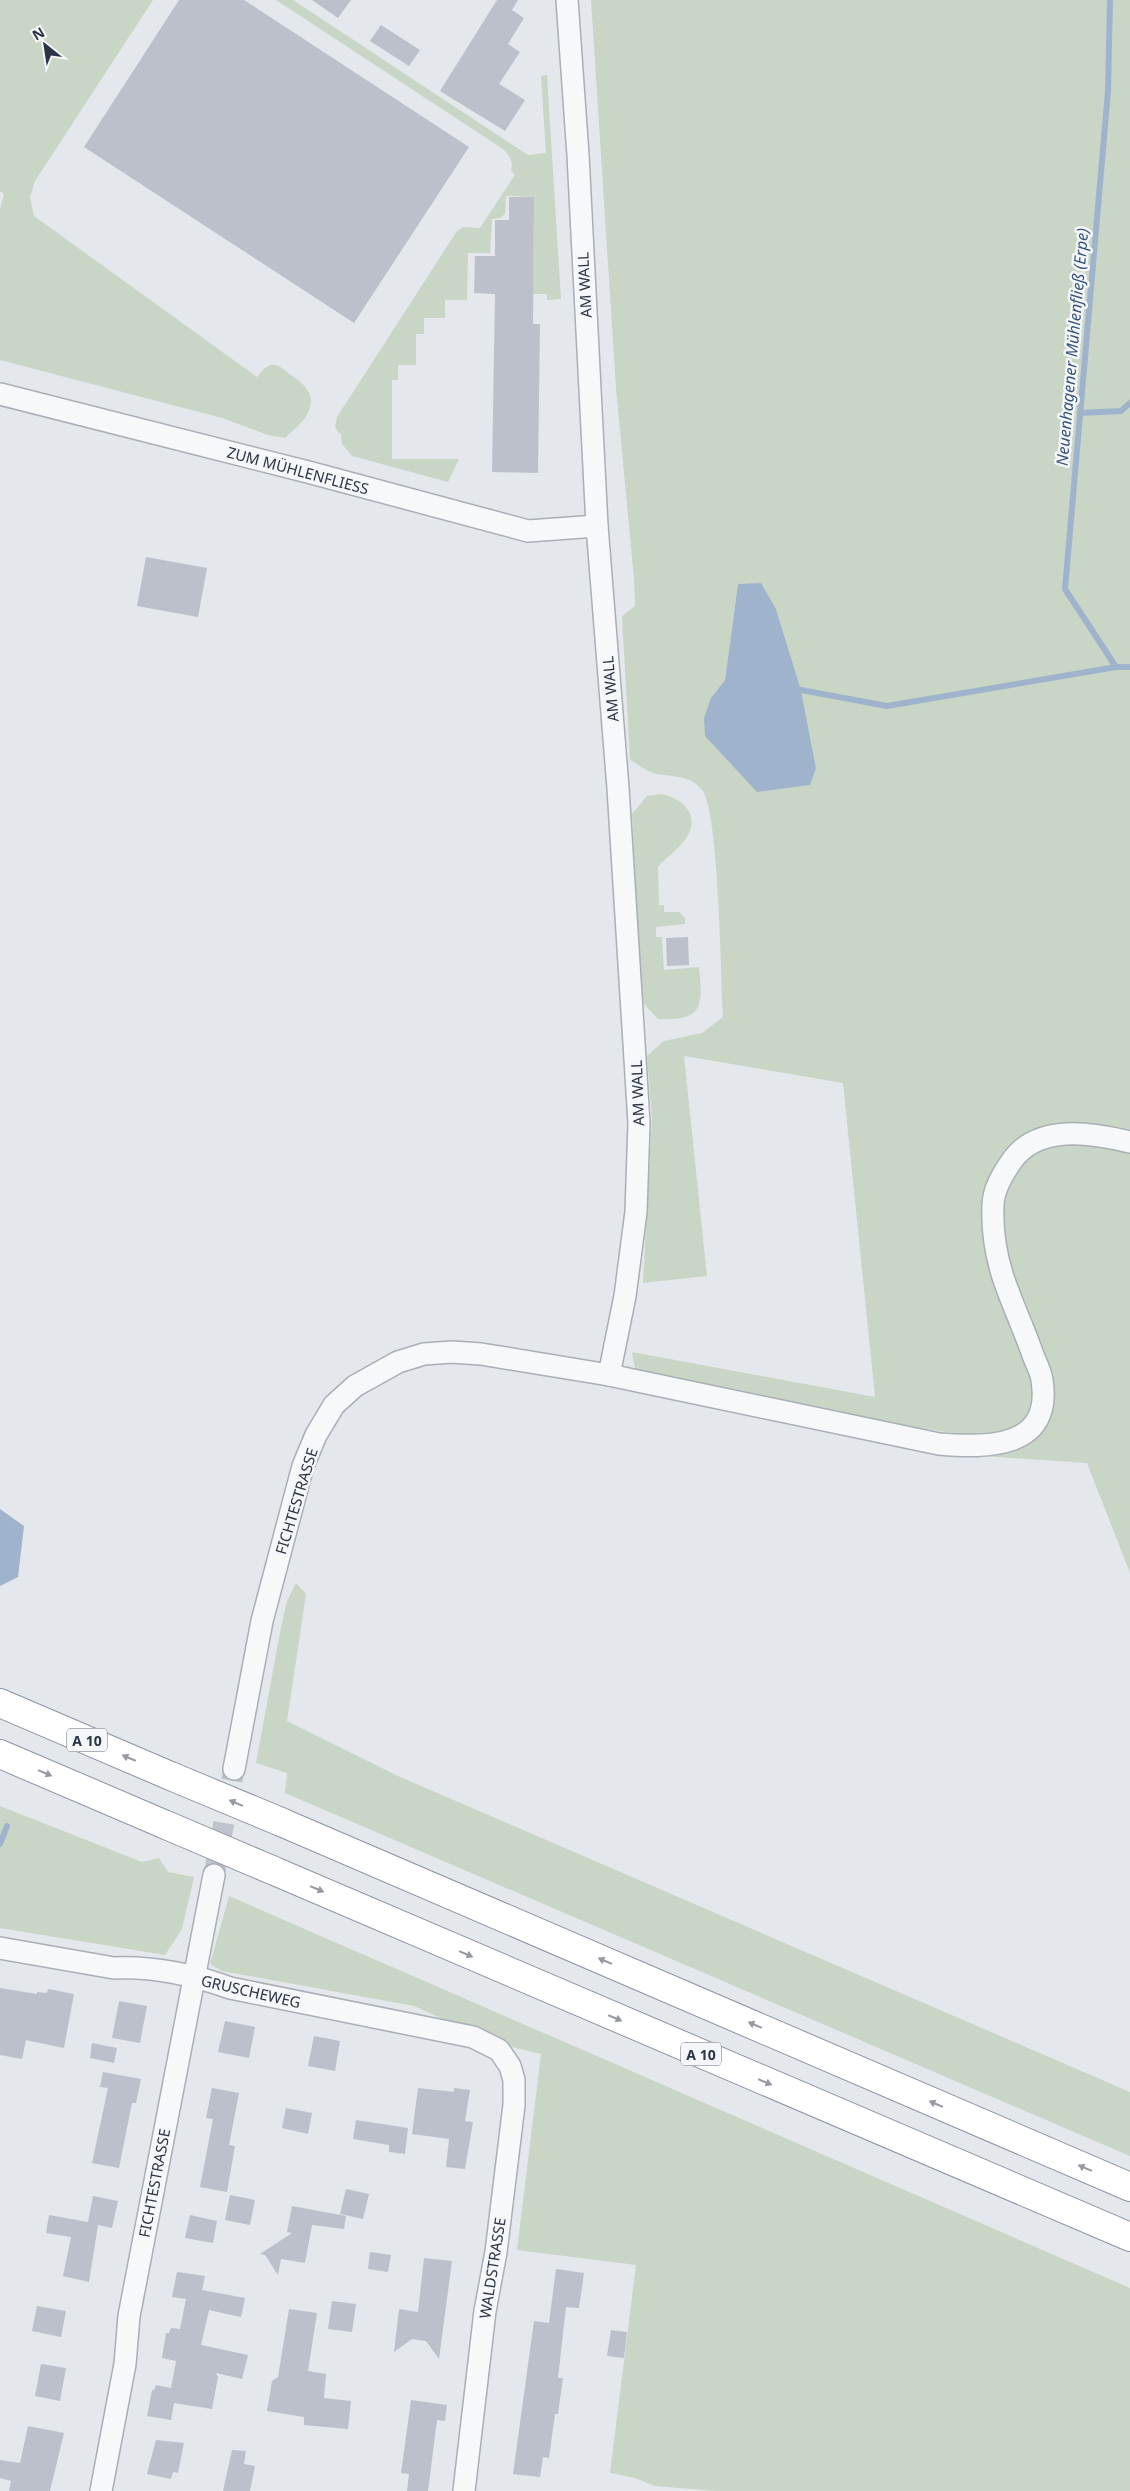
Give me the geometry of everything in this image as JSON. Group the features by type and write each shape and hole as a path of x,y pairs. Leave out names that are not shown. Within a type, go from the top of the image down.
{"highway":[{"name":"A 10","path":"0,1703 1130,2187"},
{"name":"A 10","path":"0,1754 1130,2237"}],"street":[{"name":"AM WALL","path":"566,0 578,155 597,526 618,788 639,1123 636,1212 625,1296 609,1376"},
{"name":"ZUM MÜHLENFLIESS","path":"0,394 299,470 528,531 597,526"},
{"name":"FICHTESTRASSE","path":"234,1769 262,1621 303,1466 316,1435 334,1405 355,1386 377,1372 398,1362 424,1354 452,1352 481,1354 609,1376 939,1444 974,1447 1010,1442 1027,1431 1038,1420 1042,1406 1042,1379 1003,1276 994,1236 993,1205 1000,1179 1016,1154 1037,1141 1059,1134 1081,1132 1130,1142"},
{"name":"FICHTESTRASSE","path":"101,2491 125,2364 129,2316 214,1875"},
{"name":"GRUSCHEWEG","path":"0,1948 114,1968 133,1967 195,1978 230,1988 472,2036 499,2050"},
{"name":"WALDSTRASSE","path":"464,2491 484,2321 496,2252 514,2105 514,2080 510,2066 499,2050"}],"green space":[{"path":"0,0 153,0 35,181 30,197 34,216 257,377 266,367 276,365 299,381 310,394 310,406 304,420 285,438 268,435 222,418 0,360 0,209 4,194 0,191"},
{"path":"276,0 293,0 528,155 546,153 541,76 547,75 561,299 547,300 547,294 533,294 534,197 506,196 505,214 500,218 492,219 490,253 468,253 467,300 445,300 445,318 424,318 424,334 416,334 416,365 398,365 398,380 392,380 392,459 459,459 448,482 352,456 342,444 341,433 339,434 335,426 337,417 457,231 463,227 480,228 515,175 511,171 511,160 500,147"},
{"path":"591,0 1130,0 1130,1132 1079,1123 1041,1129 1012,1147 992,1172 982,1211 986,1250 1033,1381 1032,1407 1023,1421 1002,1434 981,1437 880,1422 636,1373 632,1352 875,1397 843,1083 684,1056 707,1276 643,1283 652,1118 647,1056 664,1041 702,1033 723,1017 716,861 708,804 702,790 687,779 653,773 630,760 622,616 635,606 634,579 616,388","holes":["738,584 776,609 801,690 816,768 711,698 725,680"]},
{"path":"661,794 674,798 686,807 691,818 691,825 689,833 683,842 658,866 659,905 664,905 664,912 679,912 685,918 685,924 656,927 656,937 662,937 664,970 699,967 701,992 700,1002 692,1014 673,1019 658,1019 642,1002 632,814 647,796"},
{"path":"1084,1141 1130,1150 1130,1573 1087,1463 967,1455 1007,1451 1015,1448 1042,1430 1007,1268 1001,1201 1010,1177 1023,1162 1036,1152 1049,1147"},
{"path":"296,1583 306,1594 287,1721 398,1776 1130,2092 1130,2156 285,1793 287,1773 256,1763 281,1627 287,1601"},
{"path":"0,1806 142,1862 159,1858 168,1872 194,1877 182,1929 165,1955 0,1928"},
{"path":"229,1896 1130,2288 1130,2491 715,2491 655,2486 635,2478 610,2473 636,2265 517,2250 541,2054 498,2044 414,2006 222,1971 210,1964"}],"water":[{"path":"761,583 776,609 801,690 816,768 810,785 757,792 705,736 704,718 711,698 725,680 738,584"},
{"path":"0,1509 24,1526 18,1577 0,1586"}],"building":[{"path":"179,0 244,0 469,147 354,323 84,147"},
{"path":"312,0 351,0 338,18"},
{"path":"497,0 518,0 512,10 524,18 508,44 520,52 499,84 525,100 505,131 440,91"},
{"path":"381,25 420,50 409,66 370,41"},
{"path":"509,197 534,197 533,324 540,324 538,473 492,472 495,294 474,293 475,256 495,256 495,220 509,220"},
{"path":"146,557 207,568 198,617 137,606"},
{"path":"688,937 689,965 667,966 666,938"},
{"path":"0,1988 37,1994 37,1992 47,1993 48,1989 74,1994 64,2048 26,2040 22,2059 0,2055"},
{"path":"119,2001 147,2006 140,2043 112,2038"},
{"path":"225,2021 255,2027 249,2058 218,2052"},
{"path":"314,2036 340,2041 335,2071 308,2066"},
{"path":"92,2043 117,2048 114,2063 90,2058"},
{"path":"103,2072 141,2079 136,2103 132,2103 119,2168 92,2163 108,2088 100,2087"},
{"path":"212,2088 239,2093 229,2145 235,2146 227,2192 200,2187 213,2119 206,2118"},
{"path":"418,2088 454,2092 454,2088 470,2090 465,2121 473,2122 465,2169 446,2167 449,2139 412,2134"},
{"path":"286,2108 312,2113 308,2134 282,2128"},
{"path":"356,2120 408,2128 405,2154 389,2152 389,2145 353,2139"},
{"path":"346,2189 369,2194 363,2219 340,2214"},
{"path":"230,2195 255,2200 250,2225 225,2220"},
{"path":"93,2196 118,2201 112,2228 98,2225 89,2282 63,2276 71,2237 46,2233 49,2215 88,2222"},
{"path":"292,2206 346,2216 344,2229 312,2225 305,2263 281,2259 278,2275 265,2255 260,2254 292,2233 287,2232"},
{"path":"190,2215 217,2221 213,2243 185,2238"},
{"path":"370,2252 391,2255 388,2272 368,2269"},
{"path":"424,2258 452,2261 439,2359 426,2341 412,2339 394,2352 399,2309 418,2312"},
{"path":"556,2269 584,2273 579,2308 566,2307 558,2378 563,2378 558,2414 555,2414 549,2458 543,2457 540,2477 513,2474 534,2321 549,2323"},
{"path":"177,2272 205,2276 202,2290 245,2298 241,2317 209,2310 201,2345 248,2355 242,2379 216,2373 218,2377 212,2409 174,2403 171,2420 147,2416 152,2390 154,2390 156,2385 171,2388 176,2361 162,2358 166,2333 169,2333 171,2328 180,2329 186,2299 172,2297"},
{"path":"332,2301 356,2304 352,2332 328,2329"},
{"path":"37,2306 66,2311 61,2337 32,2331"},
{"path":"289,2309 317,2313 308,2371 326,2374 324,2398 351,2401 348,2429 304,2425 304,2417 267,2411 272,2381 278,2377"},
{"path":"611,2330 627,2332 624,2358 607,2356"},
{"path":"41,2364 66,2368 60,2401 35,2396"},
{"path":"411,2400 447,2405 445,2421 437,2420 428,2491 407,2491 409,2474 401,2473"},
{"path":"28,2426 64,2433 50,2491 9,2491 11,2481 0,2478 0,2460 20,2463"},
{"path":"156,2440 184,2443 178,2473 173,2472 171,2479 147,2474"},
{"path":"232,2450 246,2451 244,2464 255,2466 250,2491 223,2491"}],"waterway":[{"name":"Neuenhagener Mühlenfließ (Erpe)","path":"1110,0 1108,91 1065,589 1116,667"},
{"path":"1080,413 1121,411 1130,403"},
{"path":"801,690 887,706 1116,667 1130,667"},
{"path":"0,1844 7,1826"}],"tunnel":[{"path":"214,1875 234,1769"}]}
